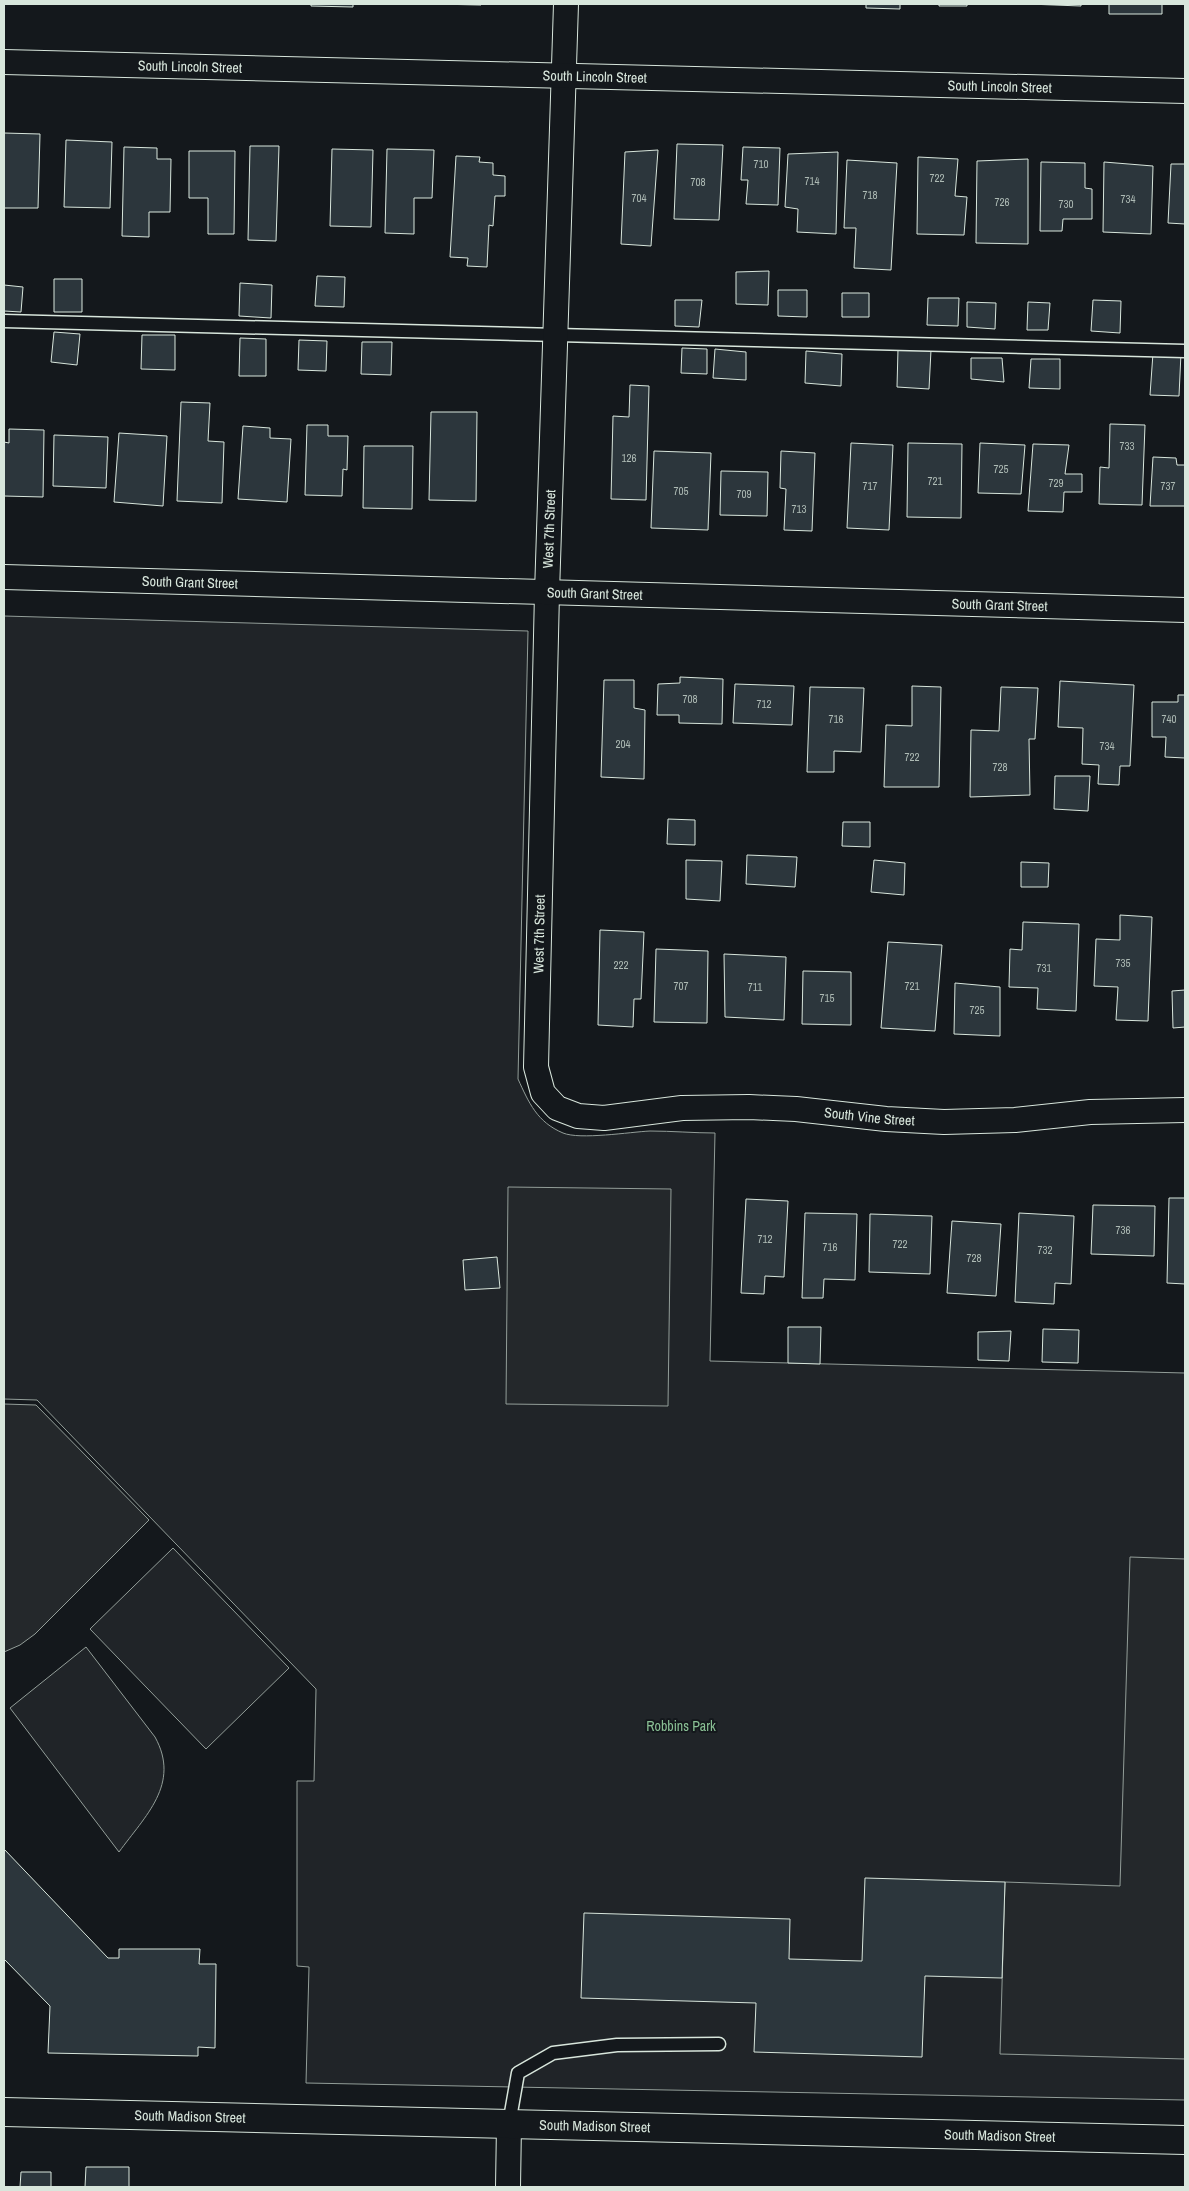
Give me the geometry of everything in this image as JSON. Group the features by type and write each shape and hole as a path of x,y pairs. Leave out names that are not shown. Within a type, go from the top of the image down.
{"street":[{"name":"West 7th Street","path":"557,1108 543,1093 536,1067 547,592 566,4"},
{"name":"South Lincoln Street","path":"4,62 1185,91"},
{"name":"South Grant Street","path":"4,577 1185,610"},
{"name":"South Vine Street","path":"557,1108 578,1116 604,1118 682,1108 749,1107 796,1109 886,1119 944,1122 1015,1120 1090,1112 1185,1110"},
{"name":"South Madison Street","path":"4,2112 1185,2140"},
{"path":"508,2187 509,2124"}],"lane":[{"path":"4,322 1185,350"},
{"path":"509,2124 518,2073 553,2053 617,2045 719,2044"}],"green space":[{"name":"Robbins Park","path":"4,616 528,631 518,1079 530,1104 540,1117 554,1129 563,1133 581,1136 650,1131 715,1133 710,1361 1185,1373 1185,2100 306,2083 309,1967 297,1966 297,1781 314,1781 316,1689 37,1400 4,1399"},
{"path":"173,1548 289,1668 206,1749 90,1629"},
{"path":"86,1647 155,1737 162,1754 164,1770 162,1785 157,1799 119,1852 10,1708"}],"shaded area":[{"path":"508,1187 671,1189 668,1406 506,1404"},
{"path":"4,1404 36,1405 149,1520 35,1634 20,1645 4,1652"},
{"path":"1130,1557 1185,1559 1185,2059 1000,2054 1005,1882 1120,1886"}],"building":[{"path":"311,4 353,4 353,7 311,6"},
{"path":"434,4 481,4 481,5"},
{"path":"866,4 900,4 900,9 866,8"},
{"path":"939,4 967,4 967,6 939,6"},
{"path":"1028,4 1081,4 1081,6"},
{"path":"1109,4 1162,4 1162,14 1109,14"},
{"path":"4,133 40,134 38,208 4,208"},
{"path":"66,140 112,142 110,208 64,207"},
{"path":"677,144 723,145 719,220 674,219"},
{"path":"250,146 279,146 276,241 248,240"},
{"path":"124,147 157,148 157,159 171,159 170,212 149,212 149,237 122,236"},
{"path":"743,147 780,148 778,205 746,204 748,180 741,180"},
{"path":"332,149 373,150 371,227 330,226"},
{"path":"387,149 434,150 432,198 414,198 414,234 385,233"},
{"path":"658,150 651,246 621,244 625,152"},
{"path":"189,151 235,151 234,234 208,234 208,198 189,198"},
{"path":"838,152 836,234 797,232 798,209 785,207 788,154"},
{"path":"456,156 480,157 479,162 493,163 493,175 505,176 505,196 495,196 493,226 489,225 487,267 467,266 468,258 450,257"},
{"path":"918,157 958,159 955,196 967,197 964,235 917,234"},
{"path":"1028,159 1028,244 976,243 977,161"},
{"path":"847,160 897,163 891,270 854,268 856,228 844,228"},
{"path":"1041,162 1085,163 1085,188 1092,189 1092,219 1063,219 1062,231 1040,231"},
{"path":"1104,162 1153,166 1151,234 1103,232"},
{"path":"1171,164 1185,164 1185,224 1168,223"},
{"path":"769,271 768,305 736,304 736,272"},
{"path":"317,276 345,277 344,307 315,306"},
{"path":"54,279 82,279 82,312 54,312"},
{"path":"240,283 272,285 271,318 239,316"},
{"path":"4,285 23,287 21,312 4,311"},
{"path":"778,290 807,290 807,317 778,316"},
{"path":"842,293 869,293 869,317 842,317"},
{"path":"928,298 959,298 958,326 927,325"},
{"path":"675,300 702,300 699,327 675,326"},
{"path":"1093,300 1121,301 1120,333 1091,331"},
{"path":"967,302 996,303 995,329 967,327"},
{"path":"1028,302 1050,303 1048,330 1027,330"},
{"path":"54,332 80,334 77,365 51,362"},
{"path":"142,335 175,335 175,370 141,369"},
{"path":"240,338 266,339 266,376 239,376"},
{"path":"299,340 327,341 326,371 298,370"},
{"path":"362,342 392,342 391,375 361,374"},
{"path":"682,348 707,349 707,374 681,373"},
{"path":"715,349 746,352 746,380 713,378"},
{"path":"898,349 931,350 929,389 897,387"},
{"path":"806,351 842,354 841,386 805,383"},
{"path":"1153,353 1181,353 1179,396 1150,395"},
{"path":"971,358 1002,358 1004,382 971,379"},
{"path":"1031,359 1060,359 1060,389 1029,388"},
{"path":"630,385 649,386 646,500 611,499 613,416 629,417"},
{"path":"181,402 210,403 208,441 224,442 222,503 177,501"},
{"path":"431,412 477,412 476,501 429,500"},
{"path":"1110,424 1145,425 1142,505 1099,504 1100,467 1109,468"},
{"path":"307,425 328,425 328,436 348,436 347,470 343,469 342,496 305,495"},
{"path":"243,426 270,428 270,438 291,439 287,502 238,499"},
{"path":"9,429 44,430 43,497 4,496 4,442 9,443"},
{"path":"119,433 167,436 163,506 114,502"},
{"path":"54,435 108,437 106,488 53,486"},
{"path":"851,443 893,445 889,530 847,528"},
{"path":"908,443 962,444 961,518 907,517"},
{"path":"980,443 1025,445 1021,494 978,493"},
{"path":"1033,444 1069,445 1065,474 1082,474 1082,492 1064,492 1063,512 1028,511"},
{"path":"364,446 413,446 412,509 363,508"},
{"path":"654,451 711,453 708,530 651,528"},
{"path":"781,451 815,453 812,531 784,530 786,489 780,488"},
{"path":"1153,457 1176,458 1177,465 1185,465 1185,506 1150,506"},
{"path":"721,471 768,472 767,516 720,515"},
{"path":"680,677 723,679 722,724 679,723 679,715 657,715 658,684 680,683"},
{"path":"604,680 634,680 634,708 645,710 644,779 601,777"},
{"path":"1060,681 1134,685 1130,766 1120,766 1119,785 1098,784 1099,765 1082,764 1083,728 1058,727"},
{"path":"735,684 794,686 792,725 733,723"},
{"path":"912,686 941,687 939,787 884,787 886,725 912,726"},
{"path":"810,687 864,688 861,752 834,751 834,772 807,772"},
{"path":"1001,687 1038,688 1035,739 1029,739 1030,795 970,797 971,730 999,731"},
{"path":"1178,695 1185,695 1185,758 1165,757 1166,737 1152,737 1152,702 1178,702"},
{"path":"1055,776 1090,776 1088,811 1054,809"},
{"path":"668,819 695,820 695,845 667,844"},
{"path":"843,822 870,822 870,847 842,846"},
{"path":"747,855 797,857 795,887 746,884"},
{"path":"686,860 722,861 720,901 686,899"},
{"path":"874,860 905,863 904,895 871,892"},
{"path":"1021,862 1049,863 1048,887 1021,887"},
{"path":"1120,915 1152,917 1148,1021 1116,1020 1118,987 1094,986 1096,939 1120,940"},
{"path":"1023,922 1079,924 1076,1011 1037,1009 1038,988 1009,987 1010,949 1022,950"},
{"path":"600,930 644,932 641,999 634,999 633,1027 598,1025"},
{"path":"888,942 942,945 935,1031 881,1028"},
{"path":"656,949 708,951 707,1023 654,1022"},
{"path":"724,954 786,957 784,1020 725,1017"},
{"path":"803,971 851,972 851,1025 802,1024"},
{"path":"955,983 1000,987 1000,1036 954,1034"},
{"path":"1185,990 1185,1027 1173,1028 1172,991"},
{"path":"1169,1198 1185,1198 1185,1284 1167,1283"},
{"path":"746,1199 788,1201 784,1277 765,1276 764,1294 741,1293"},
{"path":"1093,1205 1155,1206 1154,1256 1091,1254"},
{"path":"805,1213 857,1214 855,1280 824,1279 823,1298 802,1298"},
{"path":"1019,1213 1074,1216 1071,1284 1055,1283 1054,1304 1015,1302"},
{"path":"870,1214 932,1216 930,1274 869,1272"},
{"path":"952,1221 1001,1224 996,1296 947,1293"},
{"path":"497,1257 500,1288 465,1290 463,1260"},
{"path":"788,1327 821,1327 820,1364 788,1363"},
{"path":"1043,1329 1079,1330 1078,1363 1042,1362"},
{"path":"1011,1331 1009,1361 978,1360 978,1332"},
{"path":"4,1849 108,1958 119,1958 119,1949 200,1949 199,1964 216,1964 215,2048 198,2047 198,2056 48,2053 50,2006 4,1959"},
{"path":"865,1878 1005,1882 1002,1978 925,1976 922,2057 754,2052 756,2003 581,1998 584,1913 790,1919 789,1959 862,1961"},
{"path":"86,2167 129,2167 129,2187 85,2187"},
{"path":"21,2172 51,2172 51,2187 20,2187"}]}
